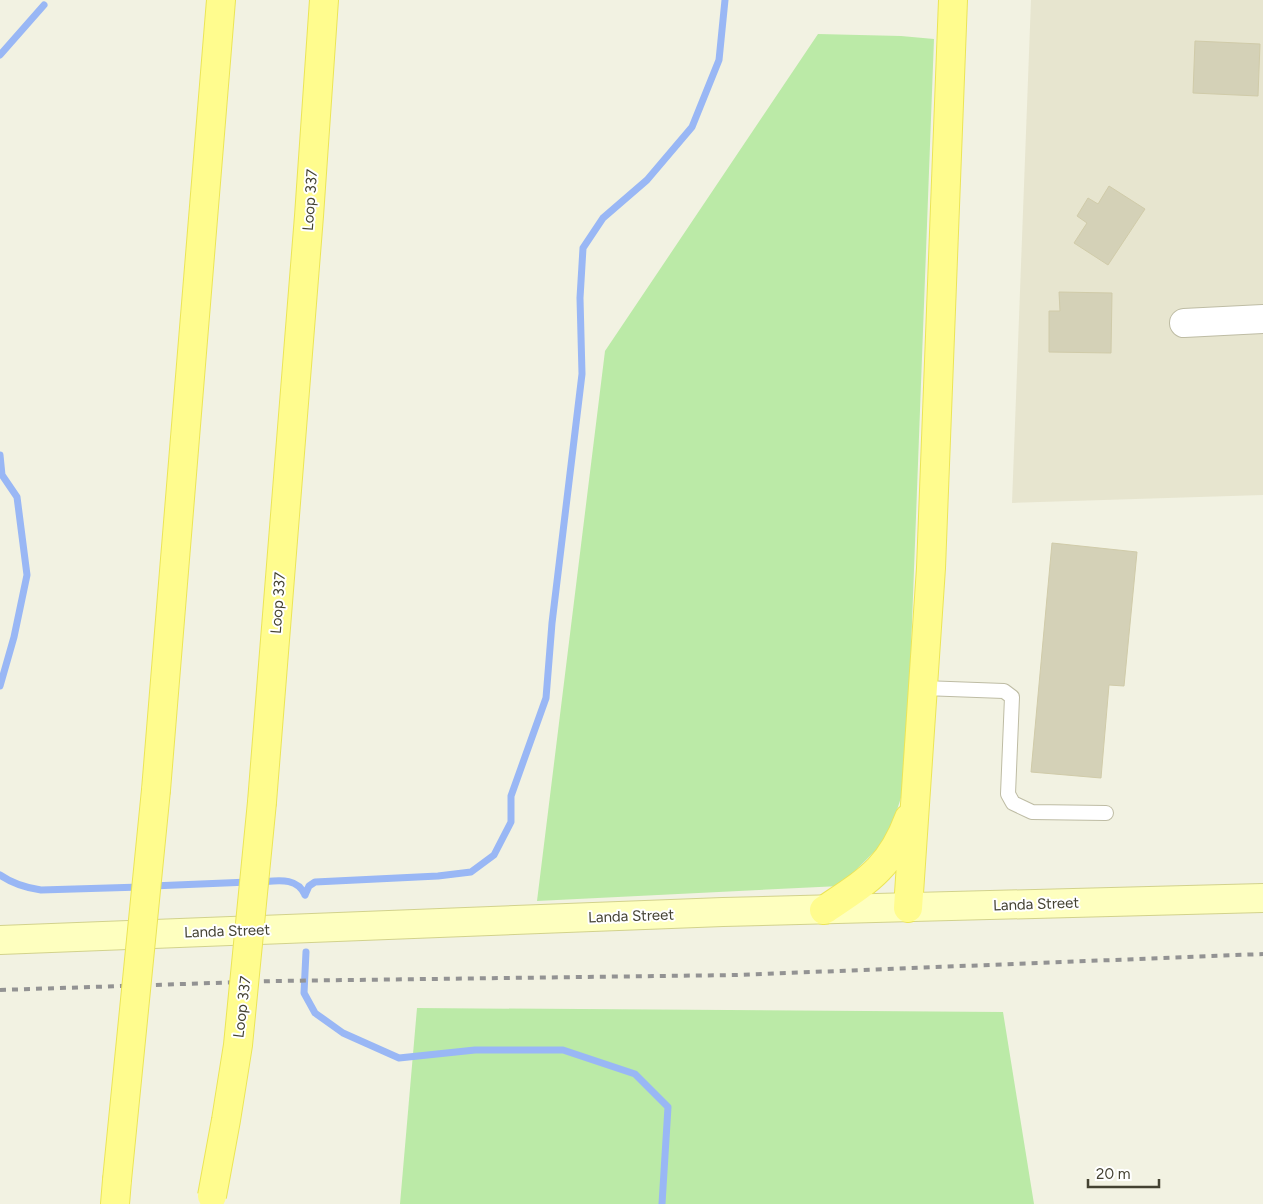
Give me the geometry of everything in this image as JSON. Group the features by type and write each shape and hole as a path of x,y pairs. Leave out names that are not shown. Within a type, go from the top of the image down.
{"main road":[{"path":"116,1192 156,790 221,0"},
{"name":"Loop 337","path":"211,1200 238,1045 262,802 310,216 324,0"},
{"path":"908,908 931,568 953,0"},
{"path":"824,910 879,871 894,850 915,803"}],"street":[{"path":"1184,323 1263,320"},
{"name":"Landa Street","path":"0,940 309,927 1263,898"}],"lane":[{"path":"923,688 1004,691 1012,697 1008,794 1013,802 1032,812 1106,813"}],"shaded area":[{"path":"1031,0 1263,0 1263,495 1012,503"}],"green space":[{"path":"818,34 901,36 934,39 906,782 888,838 840,886 537,901 605,351"},
{"path":"417,1008 1003,1012 1034,1204 400,1204"}],"building":[{"path":"1195,41 1260,44 1258,96 1193,93"},
{"path":"1109,186 1145,209 1108,265 1074,243 1087,223 1077,216 1088,198 1098,204"},
{"path":"1059,292 1112,293 1111,353 1049,352 1049,311 1060,311"},
{"path":"1052,543 1137,552 1124,686 1109,685 1101,778 1031,772"}],"waterway":[{"path":"305,895 309,886 315,882 438,876 471,872 494,855 511,822 511,796 546,698 552,623 582,374 580,298 583,248 603,218 647,180 692,127 719,60 725,0"},
{"path":"0,55 44,5"},
{"path":"0,455 2,475"},
{"path":"0,472 17,497 27,575 14,637 0,686"},
{"path":"0,875 20,885 41,890 141,887"},
{"path":"152,886 249,882"},
{"path":"259,882 291,882 297,885 305,895"},
{"path":"306,952 304,993 315,1013 343,1033 399,1058 475,1050 563,1050 635,1074 668,1107 662,1204"}],"railway":[{"path":"0,990 274,981 737,975 1263,954"}]}
